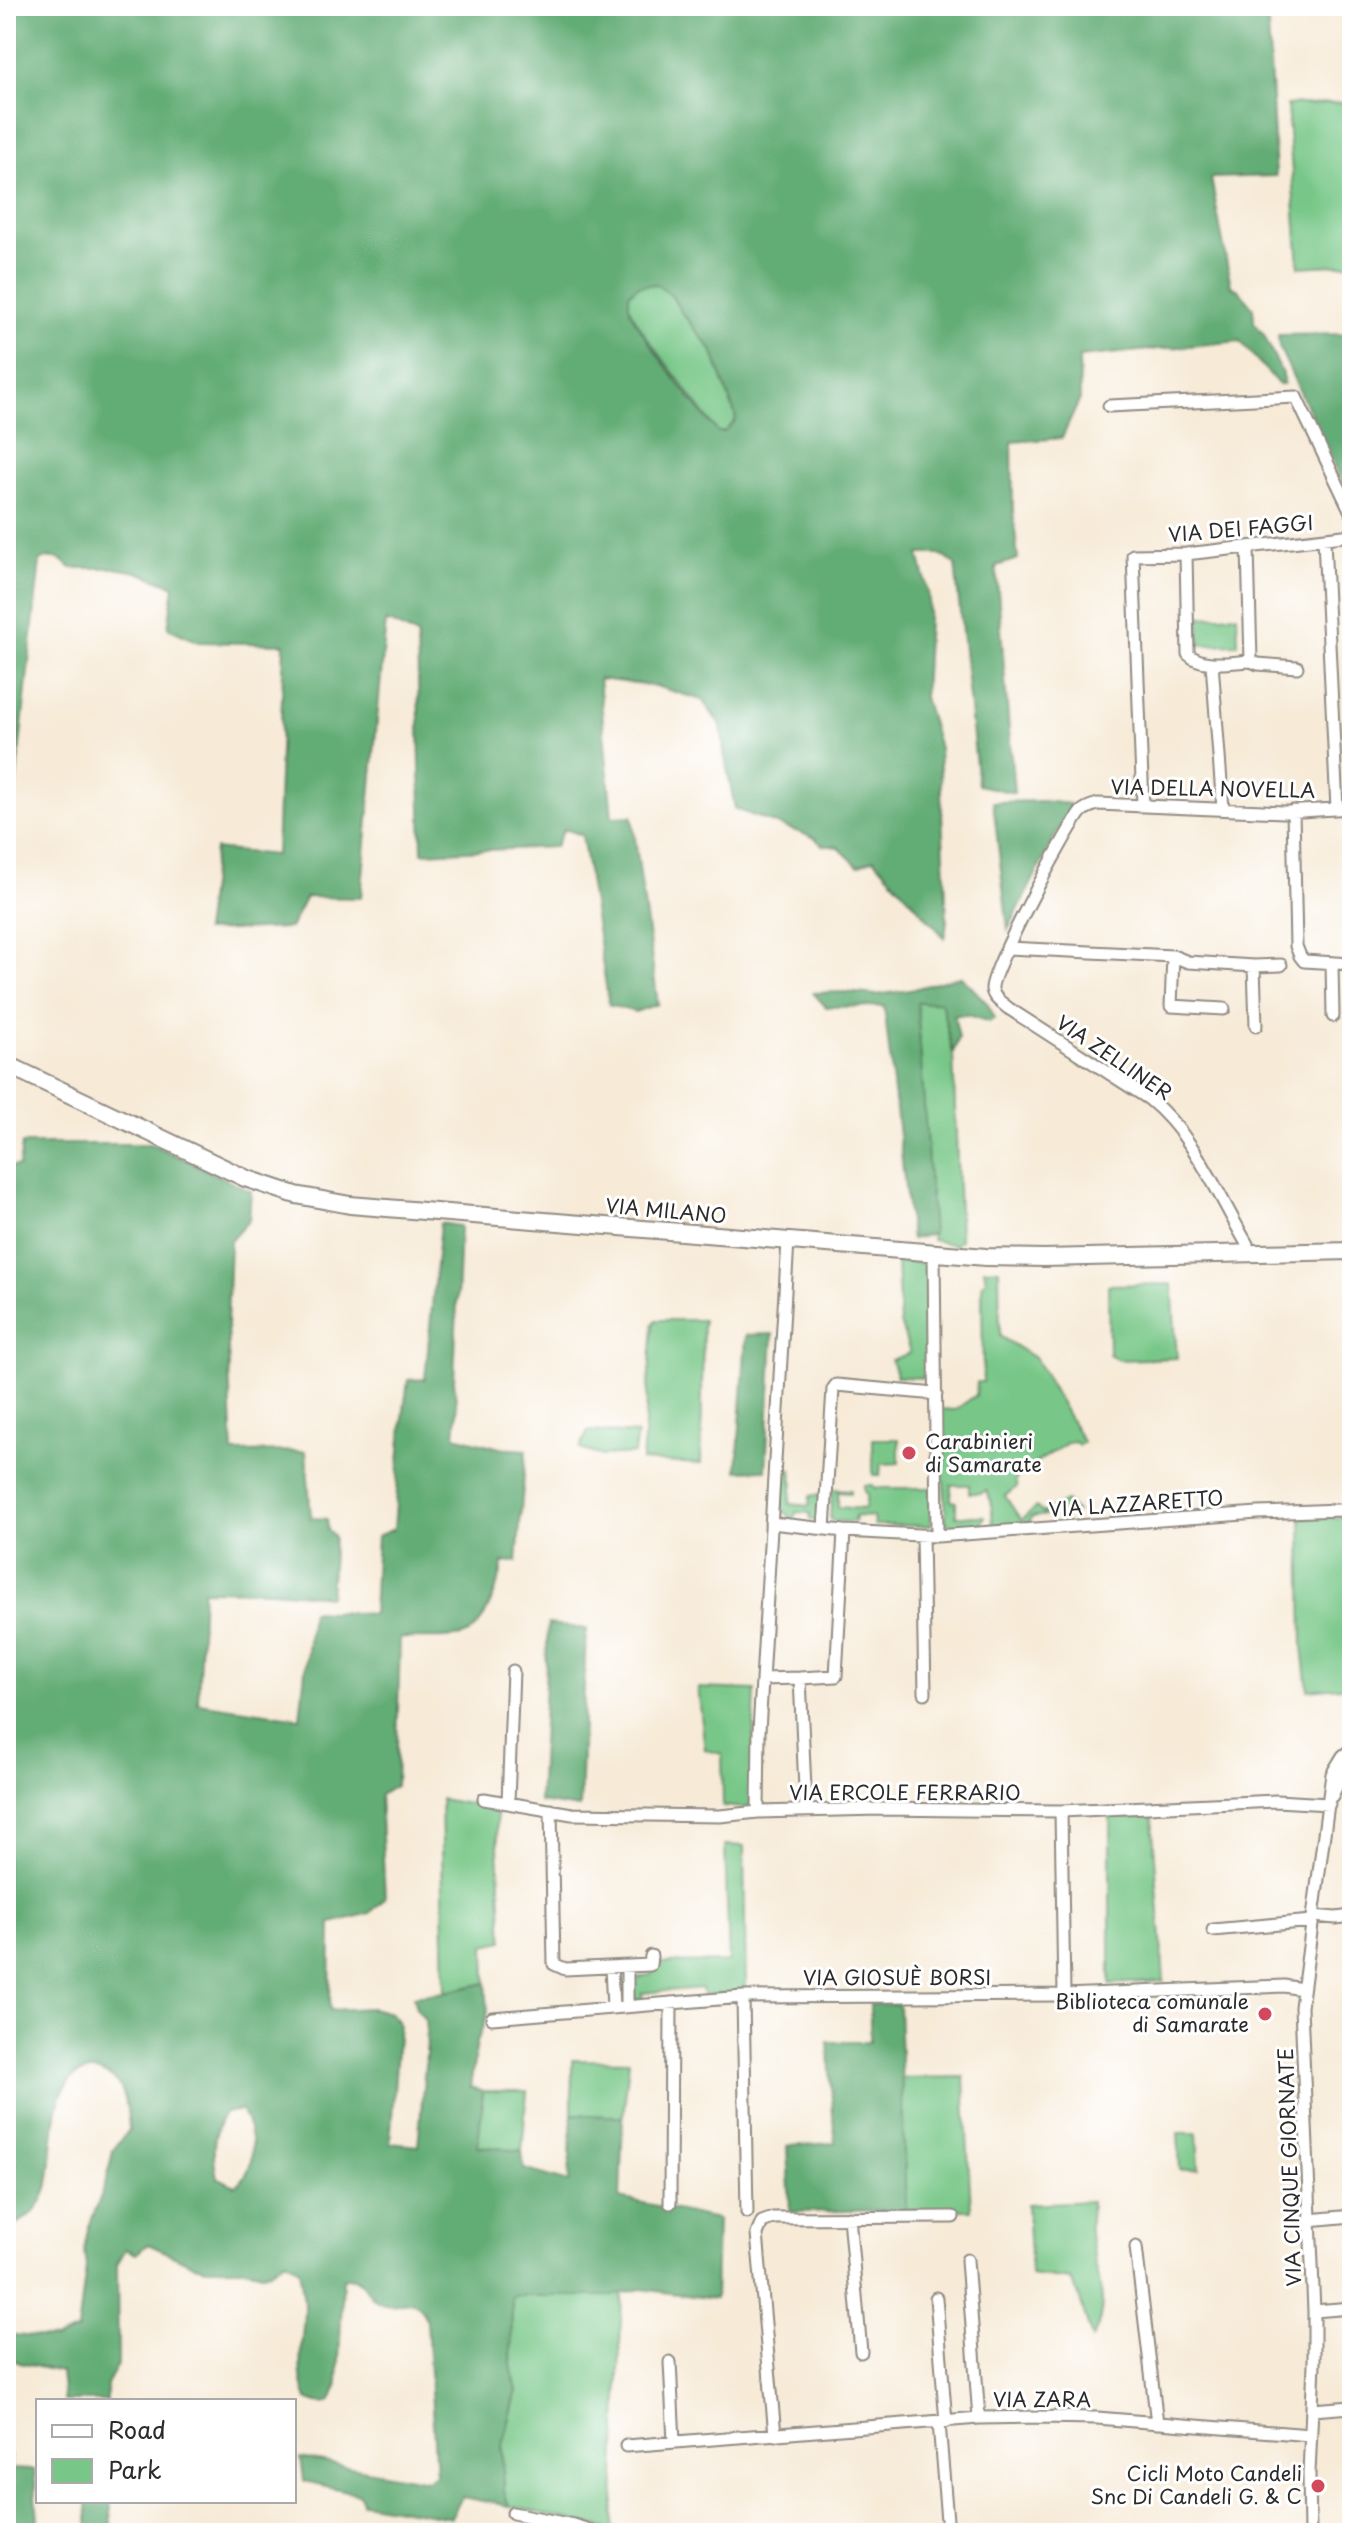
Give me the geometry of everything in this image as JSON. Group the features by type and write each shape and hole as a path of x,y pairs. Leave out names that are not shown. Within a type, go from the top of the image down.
{"street":[{"path":"1109,406 1296,397 1352,514"},
{"name":"VIA DEI FAGGI","path":"1143,805 1133,555 1186,554 1352,535"},
{"path":"1324,540 1337,809"},
{"path":"1248,548 1251,661"},
{"path":"1186,554 1188,654 1192,659 1212,663 1251,661 1297,667"},
{"path":"1212,663 1223,809"},
{"name":"VIA DELLA NOVELLA","path":"992,988 1008,948 1064,839 1082,812 1098,804 1293,811 1352,808"},
{"path":"1293,811 1296,946 1304,961 1352,964"},
{"path":"1008,948 1173,956 1188,962 1281,965"},
{"path":"1173,956 1171,1006 1224,1009"},
{"path":"1332,963 1333,1016"},
{"path":"1254,966 1256,1026"},
{"name":"VIA ZELLINER","path":"992,988 995,997 1008,1008 1165,1112 1202,1167 1247,1244 1247,1255"},
{"name":"VIA MILANO","path":"6,1064 236,1174 313,1199 386,1208 934,1253 1044,1258 1352,1251"},
{"path":"758,1812 762,1679 788,1241"},
{"path":"934,1253 937,1536"},
{"path":"824,1529 833,1389 836,1385 936,1394"},
{"name":"VIA LAZZARETTO","path":"771,1523 937,1536 1247,1514 1352,1512"},
{"path":"762,1679 836,1676 844,1531"},
{"path":"922,1536 925,1693"},
{"path":"508,1802 513,1671"},
{"path":"800,1678 806,1811"},
{"name":"VIA CINQUE GIORNATE","path":"1310,2533 1314,2311 1302,1989 1332,1774 1343,1756 1352,1749"},
{"name":"VIA CINQUE GIORNATE","path":"1329,1804 1341,1777 1352,1763"},
{"name":"VIA ERCOLE FERRARIO","path":"484,1799 572,1814 648,1816 806,1811 1061,1811 1276,1801 1329,1804"},
{"path":"551,1810 554,1964 565,1969 627,1967 650,1965 651,1956"},
{"path":"1061,1811 1064,1995"},
{"path":"1213,1930 1352,1916"},
{"path":"627,1967 627,2005"},
{"path":"611,1968 613,2007"},
{"name":"VIA GIOSUÈ BORSI","path":"492,2018 743,1997 1064,1995 1284,1986 1302,1989"},
{"path":"743,1997 747,2212"},
{"path":"670,2203 671,2003"},
{"path":"1309,2220 1352,2216"},
{"path":"849,2217 861,2352"},
{"path":"775,2435 757,2234 762,2222 773,2218 953,2217"},
{"path":"1136,2247 1157,2423"},
{"path":"967,2260 979,2418"},
{"path":"936,2298 948,2533"},
{"path":"1314,2311 1352,2308"},
{"path":"670,2362 674,2442"},
{"path":"1312,2410 1352,2407"},
{"name":"VIA ZARA","path":"626,2446 979,2418 1097,2418 1310,2435"},
{"path":"513,2513 599,2533"}],"green space":[{"path":"6,6 1267,6 1276,176 1211,178 1231,286 1239,290 1253,308 1254,322 1264,335 1284,384 1279,385 1240,341 1079,357 1080,399 1062,438 1012,442 1013,510 1018,559 996,566 1014,793 978,785 955,564 938,554 919,554 929,597 924,697 939,748 947,920 945,938 874,859 858,866 838,847 822,845 815,838 735,809 721,726 702,700 655,686 599,679 612,817 632,816 658,1004 635,1012 609,1005 582,835 564,829 555,847 422,853 417,635 386,621 361,898 306,897 290,928 204,931 215,849 276,855 284,644 198,642 168,628 174,586 137,572 114,568 71,568 53,558 40,561 15,791 6,802","holes":["656,284 671,295 712,350 736,420 725,432 718,432 683,389 633,317 629,293 638,286"]},
{"path":"1352,102 1352,264 1299,267 1287,105"},
{"path":"656,284 671,295 712,350 735,414 736,420 726,432 718,432 645,335 629,308 629,294 638,285"},
{"path":"1352,334 1352,503 1279,347 1278,335"},
{"path":"1237,615 1238,644 1200,645 1199,617"},
{"path":"993,802 1070,804 1072,811 1064,818 1008,930"},
{"path":"961,976 987,1003 995,1018 989,1022 969,1015 954,1015 959,1038 953,1053 941,1002 917,1003 933,1234 911,1239 884,1006 826,1007 813,993 876,995 910,990"},
{"path":"941,1001 953,1053 960,1240 955,1245 932,1240 917,1003"},
{"path":"22,1144 152,1144 251,1191 249,1220 230,1241 227,1326 233,1452 306,1451 311,1518 327,1519 328,1530 334,1537 330,1596 203,1590 198,1703 300,1718 311,1611 373,1614 377,1536 394,1529 408,1380 425,1379 440,1223 460,1226 455,1436 500,1448 526,1450 517,1561 503,1563 490,1604 472,1631 452,1638 400,1638 396,1786 380,1795 385,1898 370,1913 331,1923 330,2010 372,2008 390,2013 399,2023 390,2143 418,2146 427,2042 425,2020 416,2008 413,1996 486,1983 488,2012 477,2042 470,2087 483,2091 478,2146 522,2151 524,2169 569,2182 572,2114 623,2117 620,2198 717,2219 715,2299 641,2289 612,2296 512,2296 511,2366 517,2391 502,2446 504,2491 509,2506 462,2497 451,2518 362,2503 360,2494 304,2481 301,2458 427,2481 436,2475 427,2322 422,2311 412,2302 394,2305 379,2302 350,2277 343,2278 338,2382 332,2400 325,2404 307,2399 303,2387 300,2365 303,2293 299,2269 285,2260 262,2273 242,2268 194,2265 148,2244 136,2254 126,2249 117,2264 118,2364 107,2384 107,2399 64,2399 61,2372 6,2357 6,2334 56,2339 78,2330 88,2229 107,2180 113,2150 129,2130 125,2100 115,2080 93,2071 72,2079 63,2090 58,2106 46,2192 30,2214 6,2228 6,1425 9,1424 6,1411 6,1167 19,1166","holes":["241,2110 249,2129 251,2161 243,2179 235,2186 217,2177 215,2136 225,2113"]},
{"path":"897,1261 925,1263 929,1270 930,1378 897,1377 891,1360 910,1353 900,1323"},
{"path":"984,1269 999,1269 1000,1336 1036,1359 1083,1442 1079,1445 1067,1443 1019,1474 1015,1481 1017,1487 1005,1496 1021,1520 1036,1507 1043,1513 1066,1501 1076,1512 1031,1517 1030,1523 993,1525 991,1501 986,1490 969,1493 969,1485 951,1485 951,1501 956,1502 956,1516 985,1516 980,1527 951,1528 946,1523 944,1481 940,1481 940,1409 955,1410 976,1395 977,1382 983,1382"},
{"path":"1172,1284 1177,1358 1118,1360 1109,1354 1108,1285"},
{"path":"656,1320 703,1320 701,1464 642,1461 653,1325"},
{"path":"773,1334 766,1470 737,1471 746,1335"},
{"path":"588,1431 637,1434 634,1454 602,1456 580,1449"},
{"path":"873,1439 899,1439 899,1463 881,1464 880,1475 873,1475"},
{"path":"782,1469 792,1470 790,1504 809,1506 810,1496 821,1494 817,1521 810,1520 810,1513 796,1512 795,1518 791,1518 782,1509"},
{"path":"864,1485 873,1485 874,1488 931,1488 931,1526 874,1525 873,1517 855,1516 854,1522 830,1519 832,1489 851,1490 851,1493 838,1492 838,1507 865,1509 867,1493 864,1492"},
{"path":"1352,1517 1352,1686 1308,1690 1303,1646 1301,1518"},
{"path":"548,1624 586,1629 580,1808 539,1802"},
{"path":"698,1688 755,1690 751,1805 744,1808 723,1806 722,1754 705,1750"},
{"path":"441,1799 496,1809 503,1941 485,1945 486,1983 445,1992"},
{"path":"1152,1816 1164,1981 1110,1984 1110,1817"},
{"path":"725,1845 744,1846 746,1991 703,1995 702,1988 642,1993 643,2000 635,2000 634,1979 652,1974 657,1963 729,1962"},
{"path":"870,2004 899,2004 906,2210 790,2212 787,2146 835,2143 828,2042 870,2042"},
{"path":"572,2060 629,2061 623,2117 572,2114"},
{"path":"964,2077 971,2210 906,2210 901,2078"},
{"path":"483,2091 527,2091 522,2151 478,2146"},
{"path":"1178,2133 1197,2133 1199,2169 1180,2170"},
{"path":"1091,2201 1090,2234 1102,2298 1092,2339 1071,2280 1031,2275 1027,2204"},
{"path":"622,2293 613,2530 509,2506 504,2491 503,2446 517,2391 511,2366 512,2296 612,2296"},
{"path":"9,2451 11,2469 34,2470 39,2533 6,2533 6,2452"},
{"path":"87,2503 110,2503 113,2533 89,2533"}],"place":[{"name":"Carabinieri di Samarate","path":"909,1453"},
{"name":"Biblioteca comunale di Samarate","path":"1265,2014"},
{"name":"Cicli Moto Candeli Snc Di Candeli G. & C","path":"1318,2486"}]}
